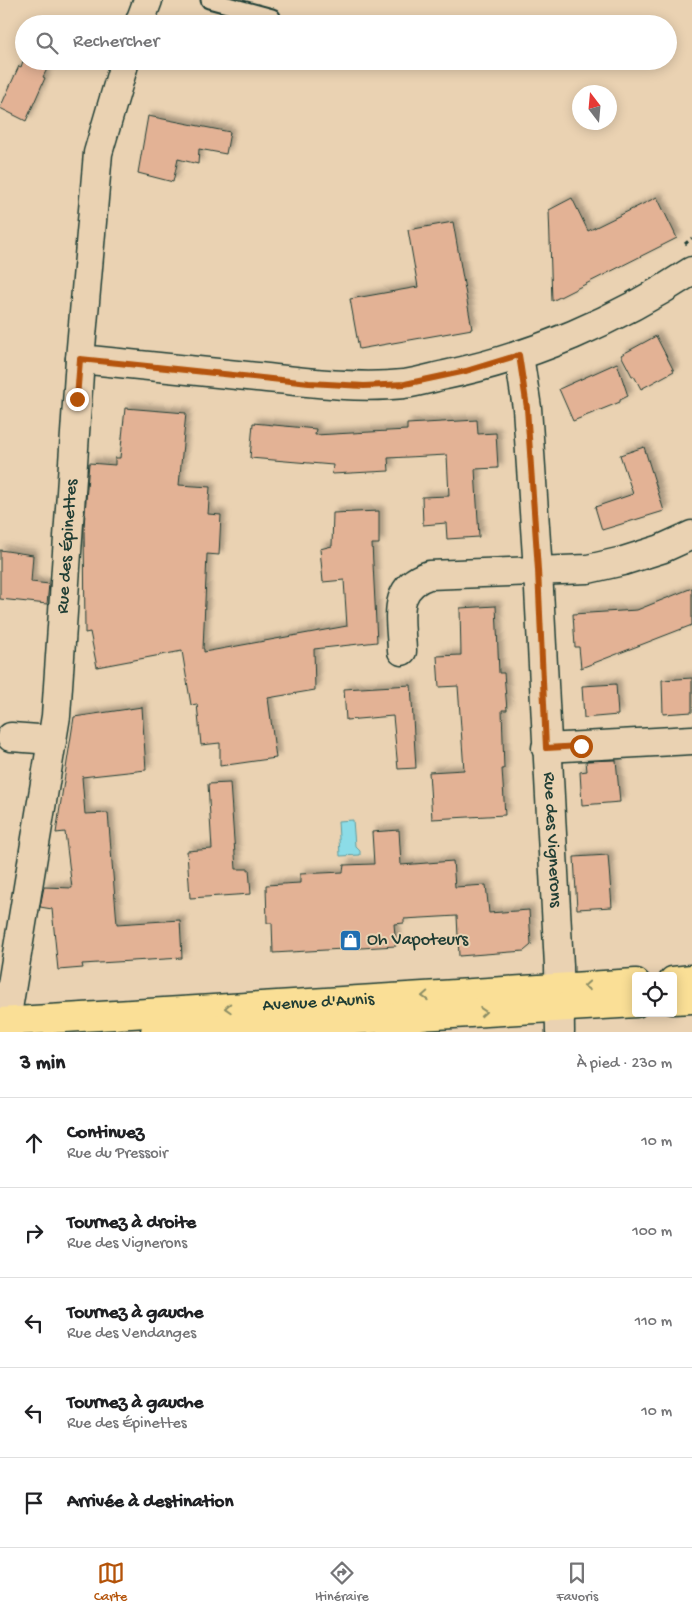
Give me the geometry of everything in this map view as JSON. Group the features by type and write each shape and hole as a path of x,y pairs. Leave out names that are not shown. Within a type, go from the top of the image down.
{"main road":[{"path":"677,981 692,979"},
{"name":"Avenue d'Aunis","path":"155,1032 560,1006 632,984"},
{"path":"677,1000 692,999"},
{"name":"Avenue d'Aunis","path":"4,1025 632,1003"}],"street":[{"path":"142,15 148,0"},
{"name":"Rue des Épinettes","path":"4,1025 56,716 80,359 98,153 122,70"},
{"path":"80,359 309,383 364,386 405,384 466,371 519,355 603,320 650,297 686,259"},
{"name":"Rue des Vignerons","path":"519,355 527,408 538,570 560,1006"},
{"path":"402,652 401,607 403,594 410,584 419,578 429,575 588,569 623,561 692,535"},
{"path":"6,736 52,740"},
{"path":"546,748 692,740"}],"lane":[{"path":"209,0 265,15"}],"path":[{"path":"686,259 692,238"}],"water":[{"path":"353,820 355,846 360,851 360,855 340,856 338,821"}],"building":[{"path":"17,70 46,70 43,77 45,78 26,121 0,108"},
{"path":"148,116 230,132 226,154 199,149 198,164 178,159 173,182 138,173"},
{"path":"657,197 677,238 552,301 549,210 572,198 588,231"},
{"path":"453,222 472,329 359,349 350,299 418,287 408,230"},
{"path":"656,336 674,371 641,389 621,355"},
{"path":"617,363 628,396 620,400 620,402 573,421 559,389"},
{"path":"125,408 186,413 179,485 210,487 208,514 221,515 219,555 207,554 204,652 347,626 344,580 323,582 320,549 332,546 333,513 379,511 379,544 372,544 377,642 314,649 315,690 268,698 276,758 220,766 220,743 201,745 197,704 191,705 182,651 97,667 90,632 85,633 84,526 89,463 115,465 115,458 120,458"},
{"path":"477,420 478,434 496,433 498,468 475,469 479,537 447,539 446,523 423,525 422,497 449,496 447,455 388,458 389,471 332,474 333,465 250,458 253,423 316,429 315,435 407,430 407,424"},
{"path":"644,447 664,511 602,530 595,507 633,494 620,455"},
{"path":"0,550 33,555 31,582 49,584 47,604 0,599"},
{"path":"692,588 692,625 581,668 579,647 575,647 573,614 637,610"},
{"path":"496,606 499,673 504,673 507,710 502,710 504,769 502,769 505,815 432,819 429,772 464,770 458,686 439,687 437,656 461,655 460,608"},
{"path":"692,678 692,712 663,714 662,680"},
{"path":"616,684 618,715 584,718 582,686"},
{"path":"411,685 416,768 398,769 393,716 346,720 344,689"},
{"path":"142,707 146,770 82,777 85,814 108,813 117,924 180,920 182,958 82,964 83,968 58,970 52,909 40,907 44,887 72,888 65,832 56,833 74,717"},
{"path":"616,760 620,802 582,805 580,772 587,771 586,761"},
{"path":"230,783 236,869 249,869 251,894 190,898 187,851 212,849 208,784"},
{"path":"399,830 401,865 453,861 455,887 486,885 489,913 529,910 531,945 524,951 459,956 457,916 404,919 404,923 394,924 396,946 273,953 272,923 267,923 266,885 300,883 300,874 343,872 344,865 374,864 372,832"},
{"path":"608,855 612,907 577,909 574,857"}],"place":[{"name":"Oh Vapoteurs","path":"351,940"}],"route":[{"path":"77,399 80,359 309,383 364,386 405,384 466,371 519,355 527,408 538,570 546,748 581,746"}]}
